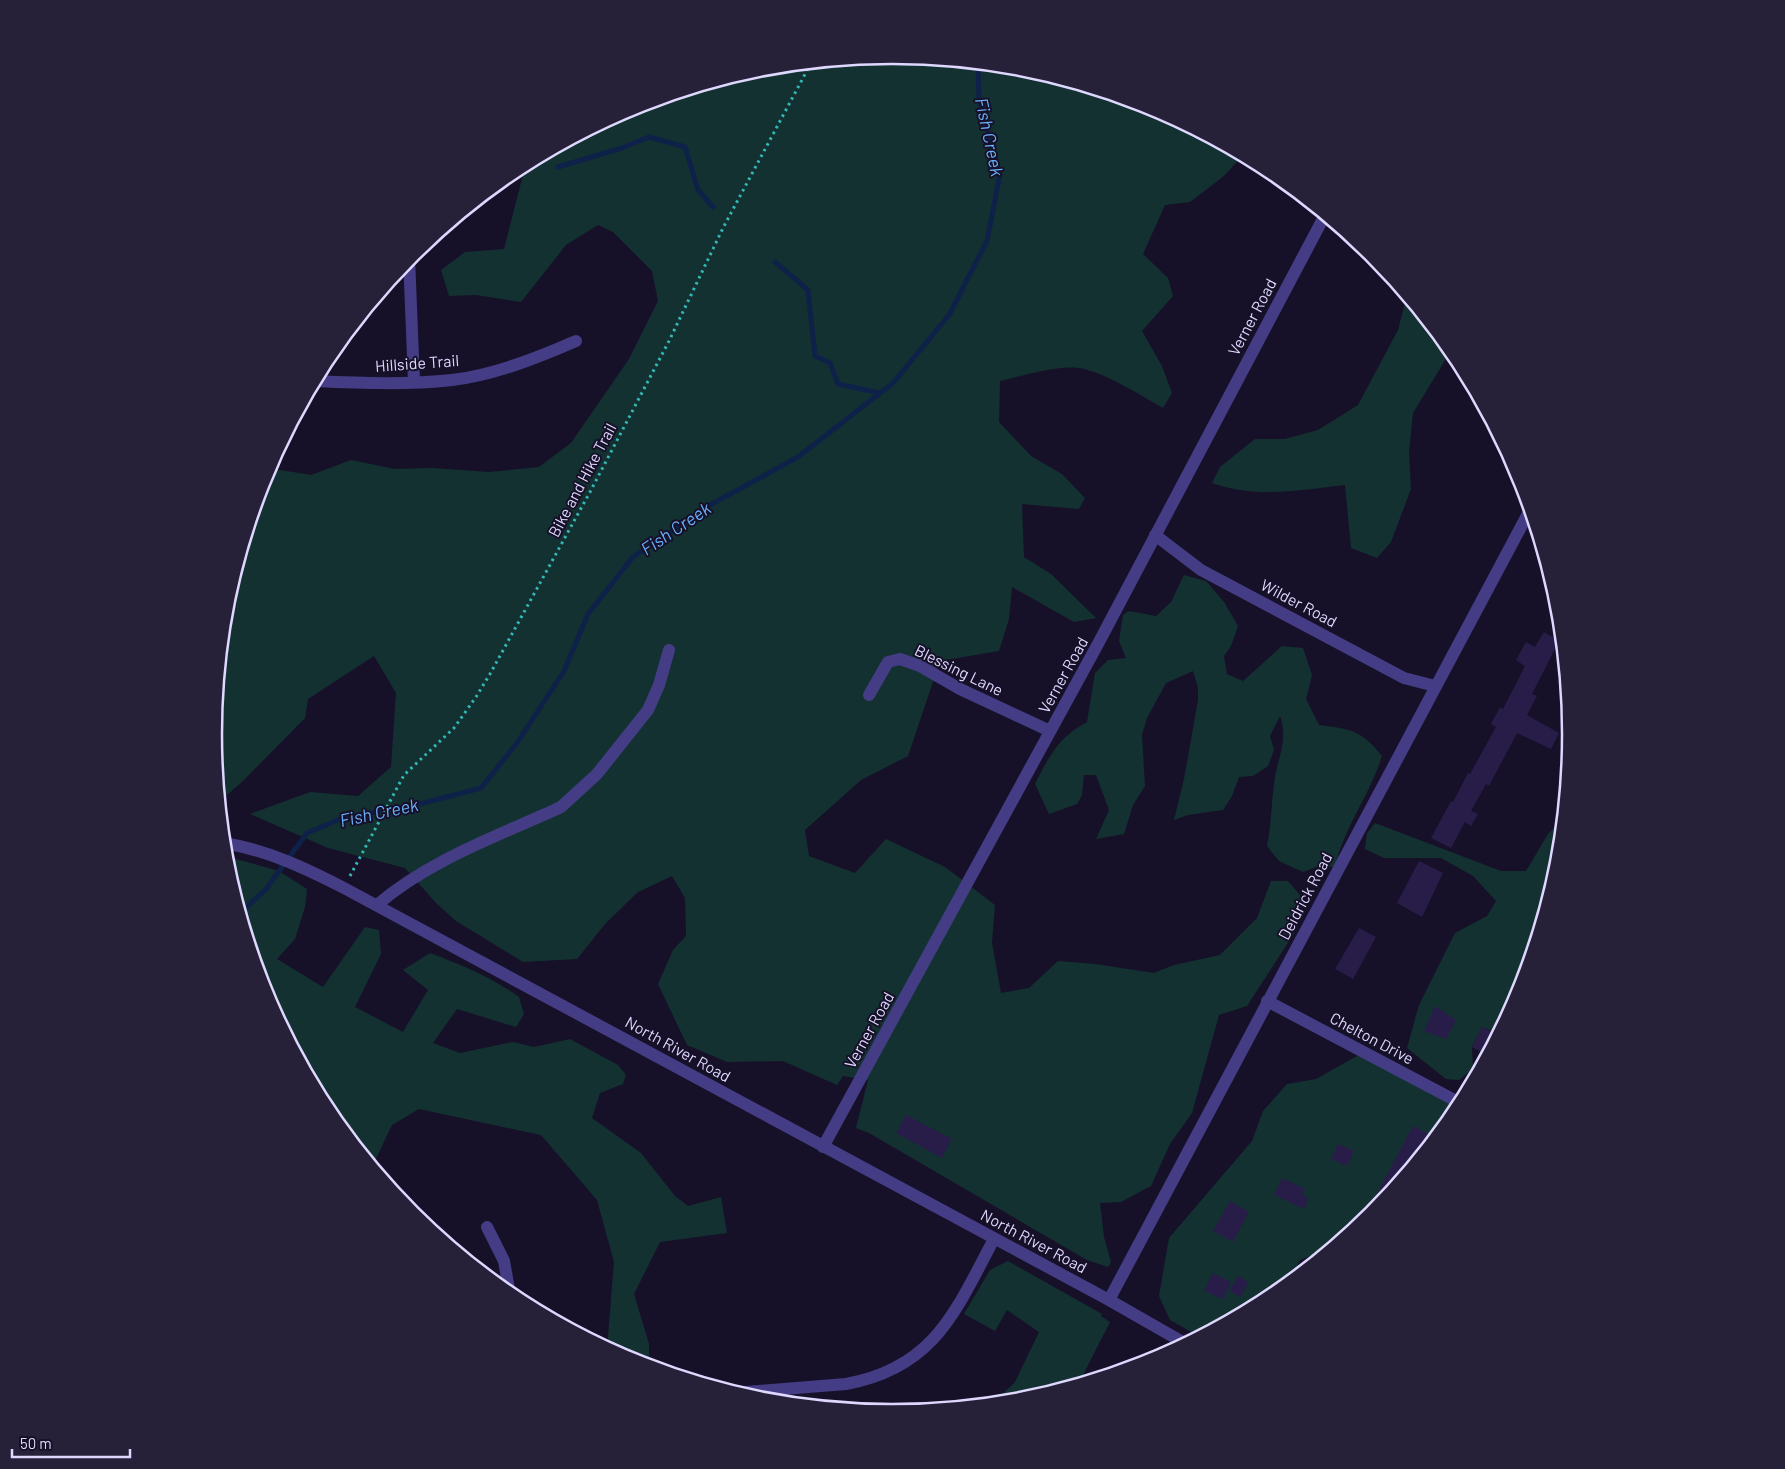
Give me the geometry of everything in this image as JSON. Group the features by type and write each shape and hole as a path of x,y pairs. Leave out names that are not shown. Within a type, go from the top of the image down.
{"street":[{"name":"Verner Road","path":"823,1147 1050,731 1322,220"},
{"path":"409,269 414,382"},
{"name":"Hillside Trail","path":"323,381 384,384 453,380 543,355 576,342"},
{"name":"Deidrick Road","path":"1109,1300 1526,515"},
{"name":"Wilder Road","path":"1155,535 1201,570 1404,678 1435,686"},
{"path":"377,905 402,884 446,860 561,808 573,798 597,774 648,710 659,685 669,650"},
{"name":"Blessing Lane","path":"869,695 888,662 900,660 920,666 960,690 1050,731"},
{"name":"North River Road","path":"231,845 248,847 288,860 377,905 1109,1300 1179,1340"},
{"name":"Chelton Drive","path":"1267,1001 1454,1100"},
{"path":"487,1227 504,1261 508,1284"},
{"path":"758,1391 864,1381 902,1365 926,1347 940,1333 955,1312 994,1239"}],"path":[{"name":"Bike and Hike Trail","path":"344,888 397,786 412,765 454,728 490,674 590,492 664,349 723,228 808,69"}],"green space":[{"path":"849,65 936,65 980,69 1023,77 1108,99 1189,133 1238,160 1224,176 1190,202 1165,205 1143,254 1168,278 1173,296 1142,331 1162,366 1172,393 1163,408 1114,381 1084,369 1053,369 1000,381 999,422 1031,456 1062,474 1085,498 1079,509 1022,504 1024,557 1051,574 1096,618 1074,622 1012,587 1009,619 999,651 940,661 908,756 861,780 805,830 809,856 855,873 886,839 945,867 995,905 992,943 1001,993 1029,988 1058,961 1095,964 1154,973 1174,965 1220,955 1257,918 1271,881 1288,881 1304,900 1293,935 1247,1006 1219,1015 1192,1113 1170,1144 1151,1186 1121,1202 1100,1203 1104,1237 1111,1262 1108,1267 1087,1260 869,1133 856,1128 868,1080 843,1076 837,1085 783,1061 727,1062 687,1045 658,984 673,950 686,936 685,898 672,876 638,892 605,924 577,959 523,962 456,921 437,904 405,868 328,848 250,814 310,792 358,796 391,767 396,693 374,656 308,699 305,718 225,797 222,734 227,647 245,561 257,519 277,469 311,475 351,460 395,469 431,468 489,472 539,467 571,443 629,359 658,301 652,271 613,232 598,225 566,245 521,302 476,295 449,296 441,270 465,252 504,249 523,175 557,154 596,133 677,99 719,87 805,69"},
{"path":"1405,302 1447,357 1413,413 1409,452 1411,489 1391,542 1377,558 1351,548 1345,485 1295,491 1262,492 1245,491 1212,483 1220,467 1255,439 1285,439 1318,430 1358,405 1398,330"},
{"path":"1184,575 1206,581 1224,602 1238,626 1231,646 1224,656 1227,674 1243,681 1282,646 1303,648 1312,675 1306,699 1319,725 1355,732 1375,747 1382,756 1371,784 1344,838 1335,867 1316,867 1303,872 1279,861 1267,846 1275,777 1283,740 1280,716 1270,736 1274,750 1268,766 1253,776 1239,777 1232,796 1223,810 1188,815 1174,820 1184,779 1198,700 1198,688 1193,671 1166,683 1147,718 1142,735 1145,786 1133,805 1124,834 1096,839 1109,810 1096,775 1084,775 1082,795 1077,804 1049,814 1035,784 1056,748 1069,734 1087,722 1095,673 1108,660 1126,658 1119,641 1123,615 1129,611 1156,616 1171,602"},
{"path":"1375,823 1501,871 1526,871 1548,834 1558,824 1540,908 1528,950 1512,991 1494,1032 1482,1027 1472,1047 1473,1069 1459,1080 1446,1079 1407,1048 1419,1005 1455,933 1487,916 1496,901 1473,876 1441,858 1384,858 1365,849 1367,833"},
{"path":"234,858 279,871 307,889 305,907 295,939 277,959 323,987 365,927 379,930 381,954 355,1007 403,1032 428,990 403,970 430,953 498,983 519,997 524,1014 516,1027 457,1009 433,1043 460,1053 513,1042 534,1047 570,1039 618,1065 626,1075 623,1084 600,1093 592,1118 641,1153 675,1196 688,1206 721,1197 727,1233 660,1242 634,1294 649,1344 649,1359 608,1341 614,1262 597,1200 541,1135 419,1109 392,1125 375,1161 335,1107 312,1070 291,1031 257,950"},
{"path":"1364,1052 1454,1100 1425,1143 1397,1177 1360,1215 1358,1213 1352,1223 1335,1239 1317,1254 1300,1260 1294,1272 1265,1292 1194,1333 1170,1320 1159,1296 1169,1238 1252,1141 1263,1111 1287,1084 1316,1079"},
{"path":"1008,1261 1102,1314 1101,1316 1110,1322 1082,1377 1000,1396 1015,1382 1039,1332 1007,1310 995,1331 964,1314 990,1270"}],"building":[{"path":"1544,632 1557,640 1557,644 1532,694 1537,696 1527,715 1559,733 1551,749 1517,733 1489,786 1486,784 1471,811 1478,814 1471,826 1465,822 1451,848 1431,838 1496,727 1491,724 1500,707 1503,709 1525,666 1516,660 1526,642 1535,647"},
{"path":"1419,861 1443,873 1422,917 1397,903"},
{"path":"1359,928 1376,937 1353,979 1335,969"},
{"path":"1435,1006 1456,1020 1446,1039 1424,1031"},
{"path":"1482,1027 1493,1033 1483,1052 1472,1047"},
{"path":"906,1115 952,1139 942,1158 896,1133"},
{"path":"1413,1126 1430,1135 1397,1177 1371,1205"},
{"path":"1338,1144 1354,1151 1347,1166 1331,1159"},
{"path":"1282,1178 1305,1189 1302,1195 1309,1198 1304,1209 1274,1195"},
{"path":"1230,1201 1249,1212 1233,1242 1213,1231"},
{"path":"1213,1273 1231,1282 1223,1299 1204,1291"},
{"path":"1238,1276 1249,1282 1240,1297 1229,1291"}],"waterway":[{"name":"Fish Creek","path":"245,908 266,889 307,833 343,818 416,805 481,788 517,743 564,671 588,614 633,557 710,505 798,457 893,383 949,315 987,241 1000,174 979,100 978,69"},
{"path":"558,167 622,148 649,137 685,147 698,190 713,207"},
{"path":"775,262 808,290 815,356 830,363 838,384 880,393"}]}
